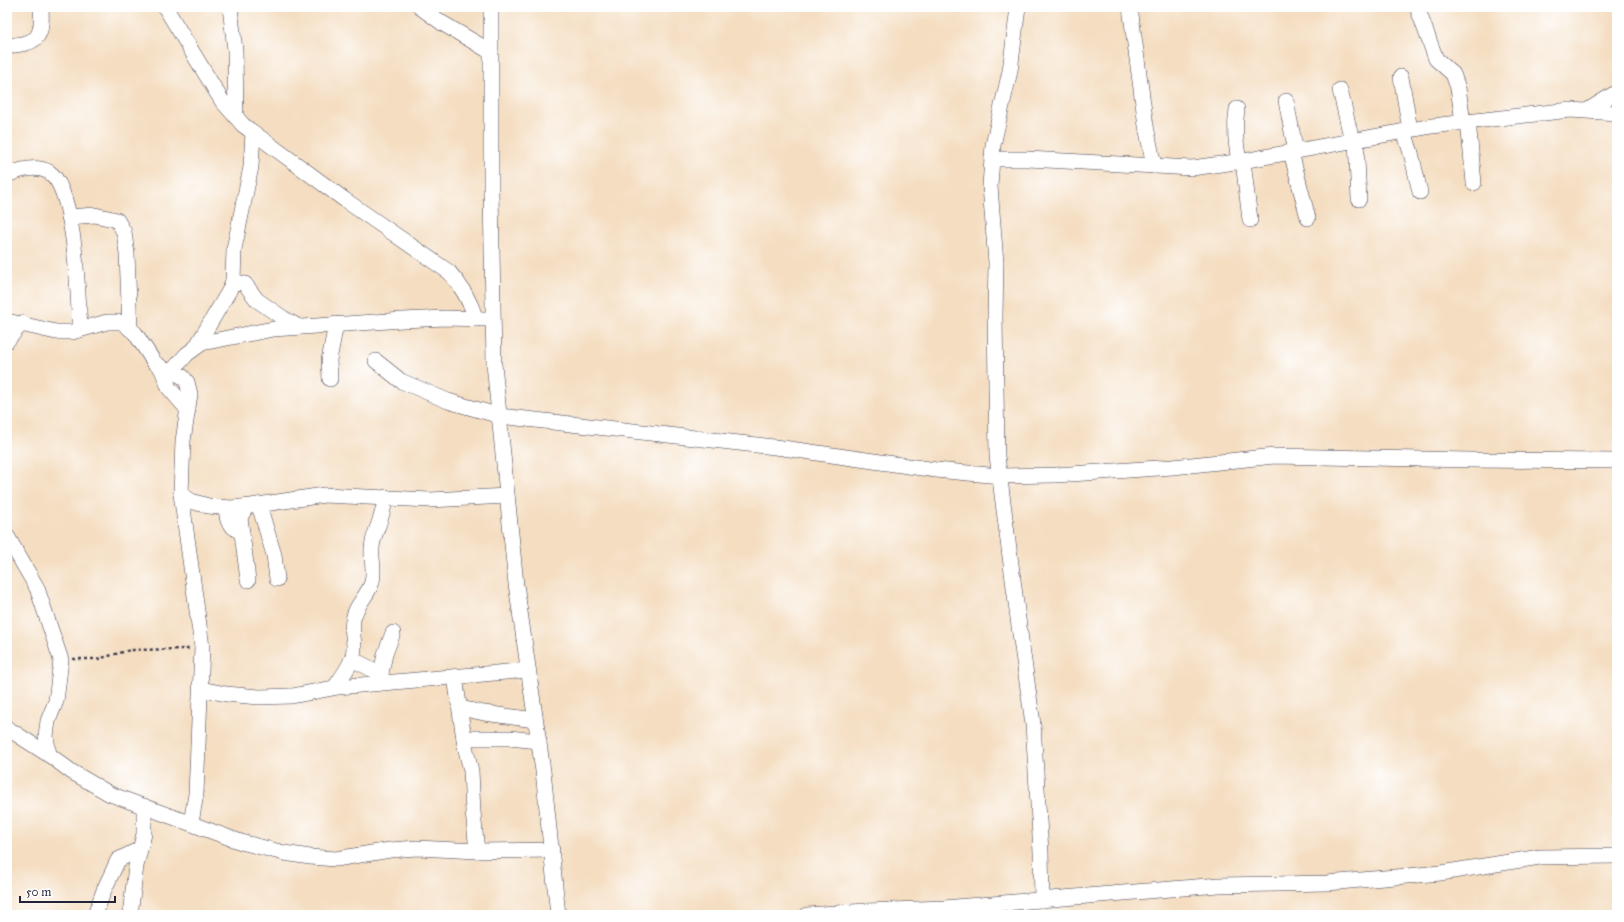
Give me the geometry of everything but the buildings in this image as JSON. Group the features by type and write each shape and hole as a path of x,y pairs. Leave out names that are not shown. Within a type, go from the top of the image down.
{"street":[{"path":"7,46 31,42 39,35 42,21 41,7"},
{"path":"165,7 222,101 236,117 253,133 345,200 449,272 460,285 471,304 476,319"},
{"path":"230,7 235,50 236,117"},
{"path":"420,7 442,23 491,52"},
{"path":"491,7 491,192 494,364 516,584 539,741 558,915"},
{"path":"1018,7 1010,71 993,145 990,186 996,263 995,316 997,456 1033,724 1041,852 1042,900"},
{"path":"1130,7 1146,126 1154,166"},
{"path":"1417,7 1436,59 1453,74 1458,88 1465,122 1474,183"},
{"path":"1401,76 1407,131 1420,192"},
{"path":"1340,90 1354,141 1359,199"},
{"path":"1588,110 1617,92"},
{"path":"1286,101 1294,152 1308,218"},
{"path":"1237,109 1235,138 1241,161 1250,220"},
{"path":"992,159 1028,159 1192,168 1241,161 1465,122 1570,110 1617,113"},
{"path":"196,347 229,292 233,281 234,249 251,167 253,133"},
{"path":"7,175 36,169 49,172 55,179 64,196 74,246 80,329"},
{"path":"69,217 96,215 103,216 117,220 124,232 130,329"},
{"path":"233,281 245,284 257,300 299,327"},
{"path":"167,369 202,343 273,329 410,319 494,319"},
{"path":"7,320 56,332 72,332 107,322 122,322 135,333 154,362 182,376 187,382 190,394 183,441 181,494 202,652 196,794 191,823"},
{"path":"7,341 22,323"},
{"path":"330,379 328,360 336,324"},
{"path":"376,361 401,381 448,401 500,416 783,448 936,470 1000,476 1056,475 1173,467 1274,456 1617,461"},
{"path":"181,494 191,501 208,506 227,508 252,506 324,495 386,496 430,500 507,496"},
{"path":"335,687 352,660 354,647 352,632 353,619 358,605 367,594 371,584 374,572 372,550 374,537 386,496"},
{"path":"248,580 240,518 252,506"},
{"path":"252,506 274,555 277,579"},
{"path":"227,508 227,522 242,533"},
{"path":"7,536 37,588 62,660 56,700 48,721 46,736 49,755"},
{"path":"380,679 385,654 393,633"},
{"path":"352,660 380,679"},
{"path":"201,688 226,694 259,697 292,696 380,679 455,677 528,670"},
{"path":"455,677 464,738 471,771 472,812 476,851"},
{"path":"460,708 535,720"},
{"path":"7,728 72,772 110,794 241,842 284,852 336,860 390,850 417,848 476,851 552,850"},
{"path":"464,738 509,738 539,741"},
{"path":"130,915 136,866 144,834 144,806"},
{"path":"96,915 107,883 118,860 140,849"},
{"path":"807,915 944,908 1220,885 1327,884 1441,873 1540,857 1617,856"}],"path":[{"path":"62,660 98,659 130,650 141,649 193,649 202,652"}]}
